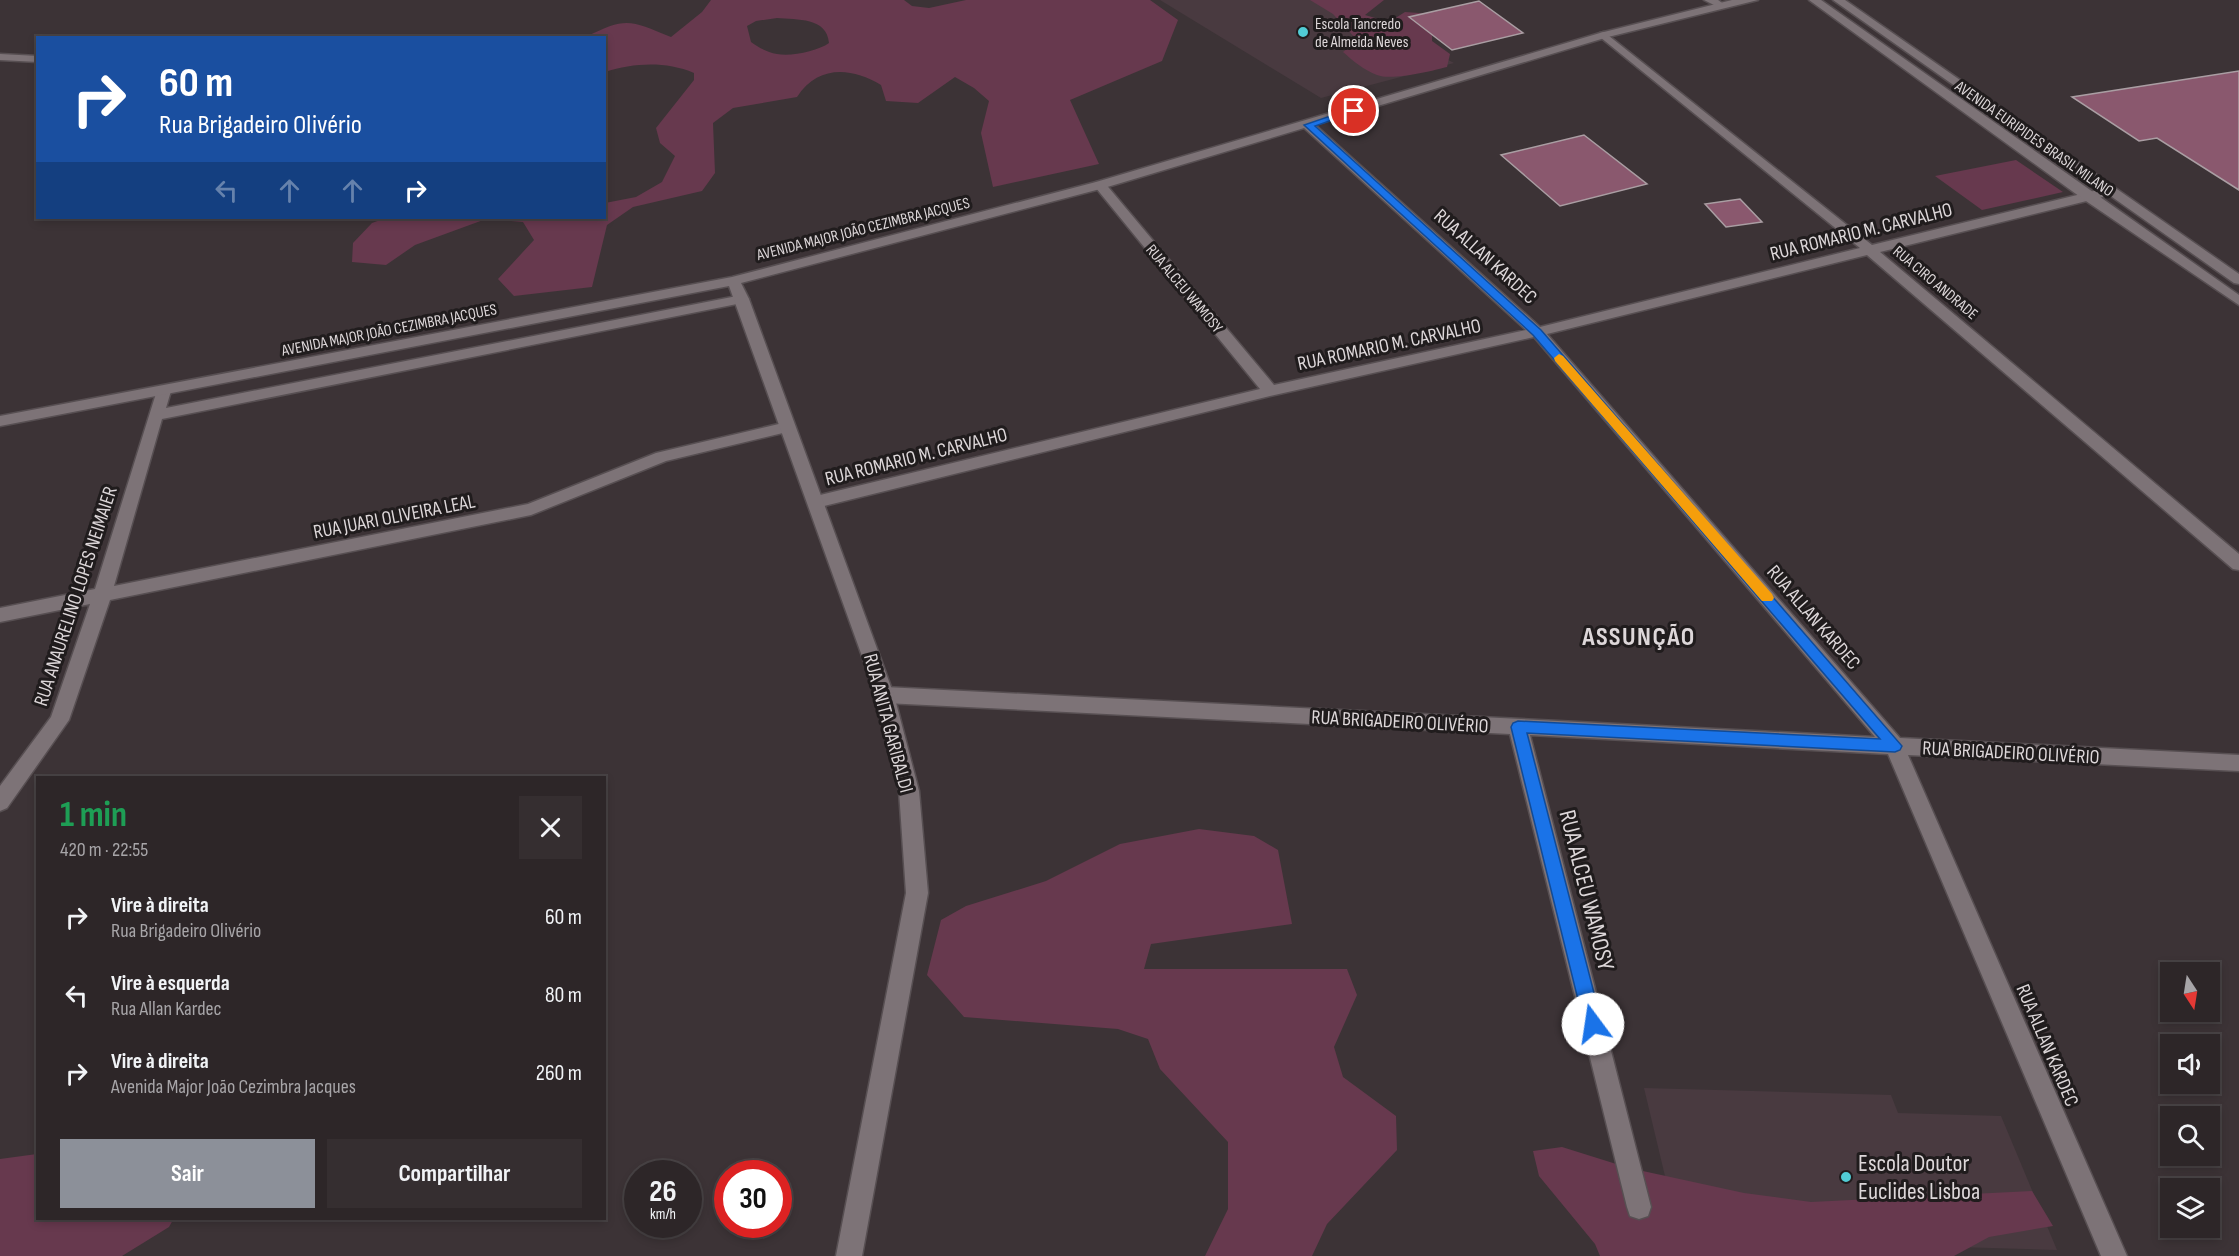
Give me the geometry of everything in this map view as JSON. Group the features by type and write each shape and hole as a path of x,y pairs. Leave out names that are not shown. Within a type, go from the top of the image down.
{"street":[{"name":"AVENIDA MAJOR JOÃO CEZIMBRA JACQUES","path":"0,421 733,281 1100,185 1714,3 1753,0"},
{"name":"AVENIDA EURIPIDES BRASIL MILANO","path":"1814,0 2239,301"},
{"name":"AVENIDA EURIPIDES BRASIL MILANO","path":"1838,0 2239,280"},
{"name":"RUA CIRO ANDRADE","path":"1604,35 1871,251 2239,564"},
{"path":"0,57 36,59"},
{"path":"1900,62 1921,58"},
{"name":"RUA ALLAN KARDEC","path":"1308,125 1537,332 1895,746 2114,1256"},
{"path":"2023,150 2047,147"},
{"name":"RUA ALCEU WAMOSY","path":"1100,185 1270,391"},
{"name":"RUA ROMARIO M. CARVALHO","path":"816,502 1270,391 1537,332 2110,191"},
{"path":"2188,265 2210,259"},
{"name":"RUA ANITA GARIBALDI","path":"733,281 742,299 885,695 909,791 917,894 849,1256"},
{"path":"156,416 742,299"},
{"name":"RUA ANAURELINO LOPES NEIMAIER","path":"0,802 59,720 102,596 163,391"},
{"name":"RUA JUARI OLIVEIRA LEAL","path":"0,615 531,510 662,457 787,427"},
{"name":"RUA BRIGADEIRO OLIVÉRIO","path":"885,695 2239,763"},
{"name":"RUA ALCEU WAMOSY","path":"1518,727 1639,1207"}],"shaded area":[{"path":"711,0 904,0 912,6 929,8 966,0 1150,0 1178,20 1162,61 1070,100 1099,164 993,187 981,133 989,101 974,88 955,77 918,103 886,101 881,85 870,79 847,72 825,74 805,87 797,97 733,108 713,123 715,173 702,191 633,207 607,225 592,287 514,296 498,279 534,240 523,222 486,219 606,219 606,203 636,197 662,182 675,156 660,143 656,128 694,80 694,73 661,65 638,65 606,72 606,36 588,36 611,26 629,23 647,27 671,37 702,12","holes":["777,18 802,20 823,28 829,43 811,51 783,55 766,51 751,42 747,26 756,21"]},
{"name":"Escola Tancredo de Almeida Neves","path":"1160,0 1333,0 1454,63 1321,98"},
{"path":"1310,0 1384,0 1365,15 1389,22 1405,12 1433,14 1432,41 1450,54 1447,67 1392,77 1372,73 1343,52 1357,40 1333,14"},
{"path":"2016,160 2063,192 1982,210 1935,176"},
{"path":"383,219 486,219 415,245 386,265 352,262 353,243 372,223"},
{"path":"1199,829 1254,836 1278,850 1292,924 1151,944 1144,969 1347,969 1357,995 1334,1047 1343,1077 1396,1116 1397,1150 1327,1224 1312,1256 1205,1256 1228,1209 1228,1142 1160,1069 1148,1039 1118,1029 964,1017 927,975 941,920 966,906 1046,881 1120,844"},
{"name":"Escola Doutor Euclides Lisboa","path":"1644,1088 1891,1095 1898,1113 2001,1116 2057,1250 1680,1239"},
{"path":"1562,1147 1629,1168 1744,1193 1811,1202 2032,1191 2053,1226 1989,1237 1954,1256 1600,1256 1595,1244 1539,1176 1533,1151"},
{"path":"36,1154 36,1220 173,1220 169,1227 122,1256 0,1256 0,1159"}],"building":[{"path":"1479,1 1523,33 1452,50 1409,17"},
{"path":"2239,71 2239,190 2157,138 2139,141 2072,97"},
{"path":"1584,135 1647,184 1560,206 1501,155"},
{"path":"1740,199 1762,222 1726,227 1705,204"}],"slow traffic":[{"path":"1559,358 1767,598"}],"place":[{"name":"Escola Tancredo de Almeida Neves","path":"1303,32"},
{"name":"Escola Doutor Euclides Lisboa","path":"1846,1177"}],"district":[{"name":"ASSUNÇÃO","path":"1639,636"}],"route":[{"path":"1354,111 1308,125 1537,332 1895,746 1518,727 1593,1024"}]}
